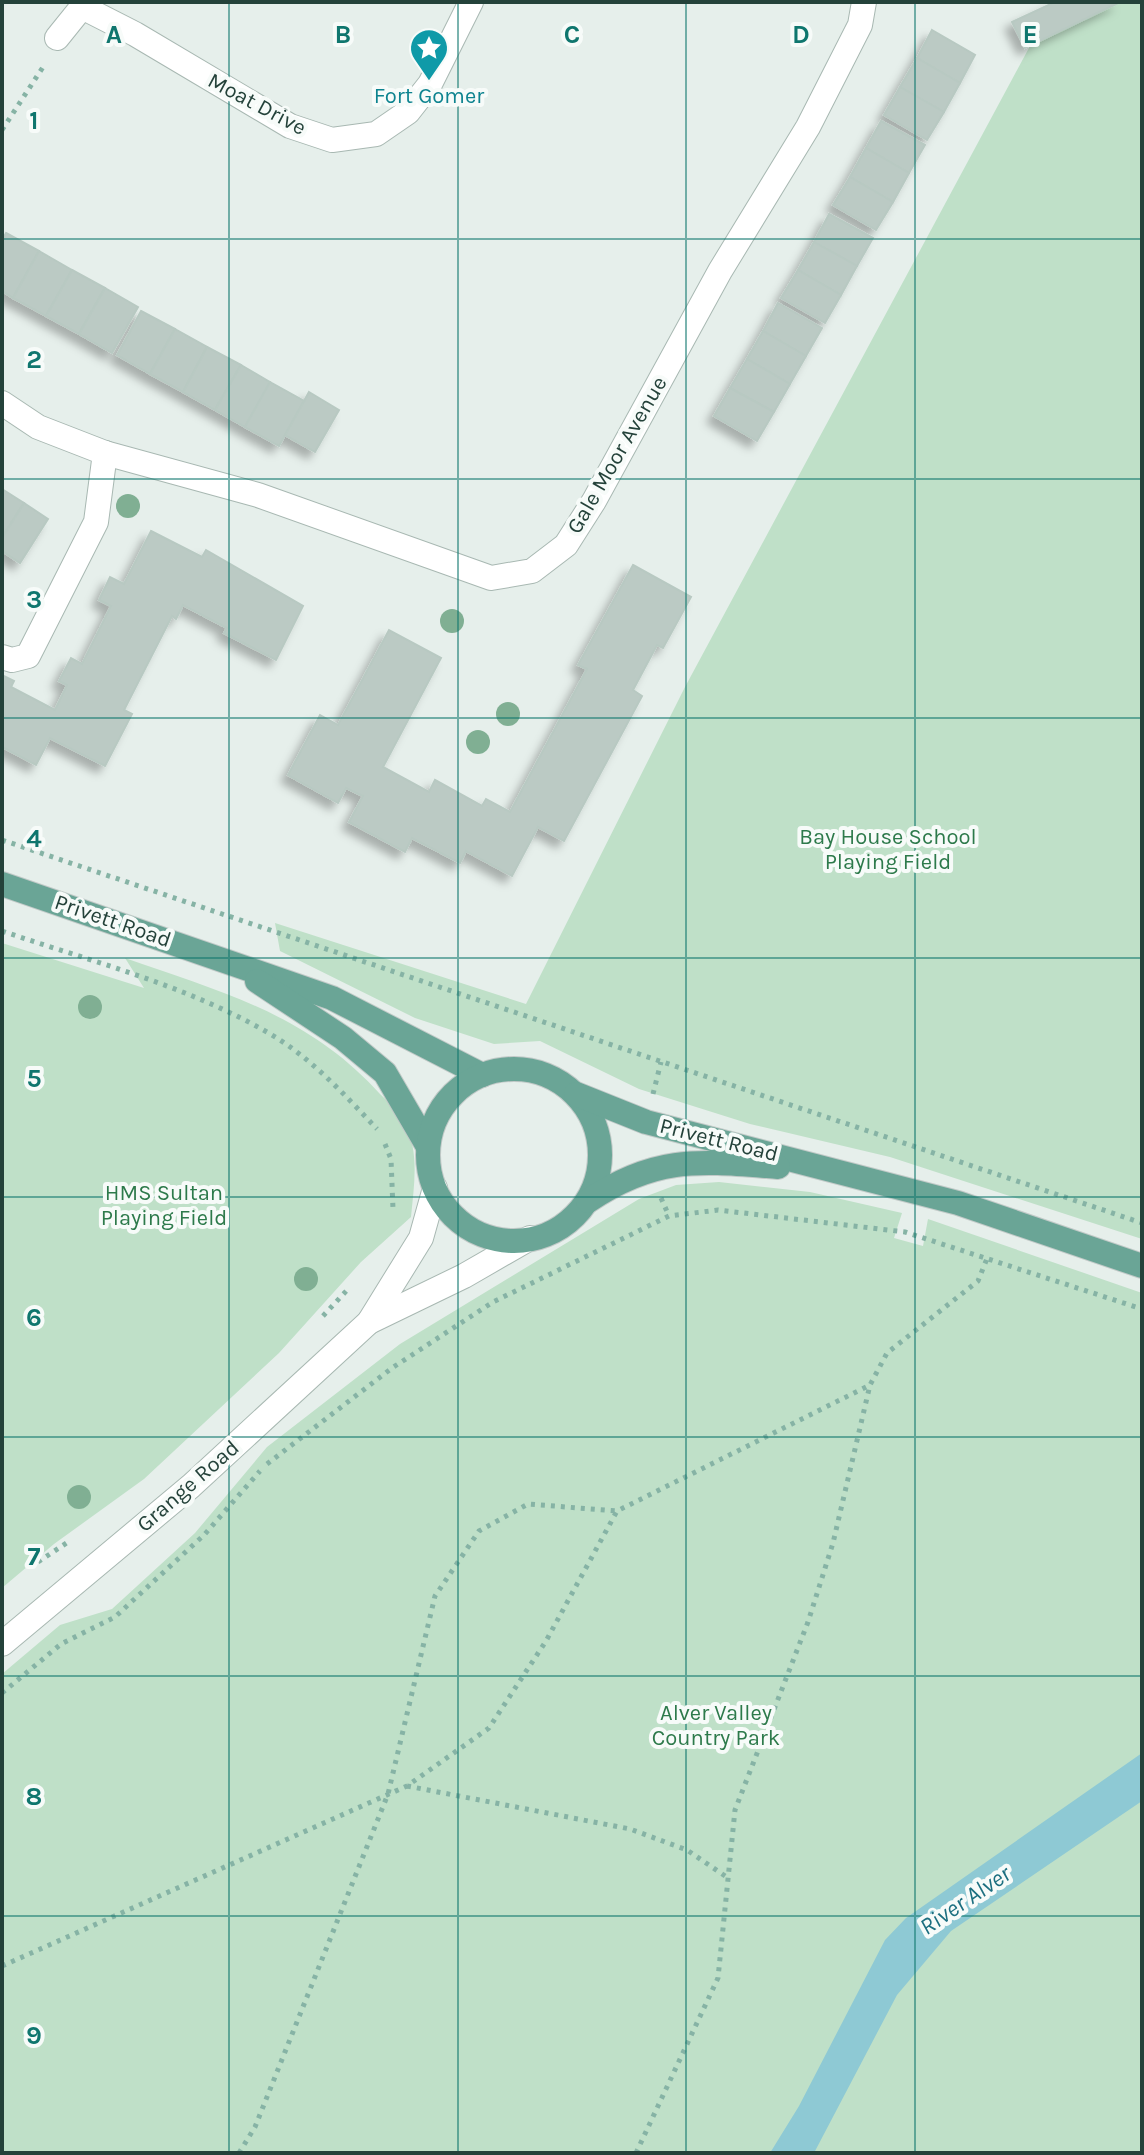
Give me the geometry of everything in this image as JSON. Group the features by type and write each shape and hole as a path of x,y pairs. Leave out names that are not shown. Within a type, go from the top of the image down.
{"main road":[{"name":"Privett Road","path":"2,884 332,998 482,1075"},
{"name":"Privett Road","path":"223,959 343,1038 385,1073 427,1145"},
{"path":"523,1068 552,1077 576,1094 591,1115 600,1145 596,1184 585,1204 557,1230 519,1241 488,1238 461,1224 442,1203 429,1176 427,1145 439,1110 459,1087 482,1075 492,1070 523,1068"},
{"name":"Privett Road","path":"576,1094 646,1122 958,1203 1142,1266"},
{"name":"Privett Road","path":"585,1204 616,1182 696,1160 864,1177"}],"street":[{"name":"Moat Drive","path":"85,5 290,126 332,140 376,134 408,112 430,84 471,2"},
{"name":"Gale Moor Avenue","path":"2,403 38,427 105,453 258,495 491,578 532,571 566,545 594,501 720,271 808,127 860,25 864,2"},
{"path":"57,38 85,5"},
{"path":"2,657 12,660 28,656 96,522 105,453"},
{"name":"Grange Road","path":"2,1644 191,1486 369,1322 421,1238 435,1188"},
{"name":"Grange Road","path":"369,1322 464,1276 530,1238"}],"path":[{"path":"2,130 53,53 57,38"},
{"path":"2,840 1142,1223"},
{"path":"2,931 180,991 273,1035 331,1080 381,1134 391,1159 393,1213"},
{"path":"2,1693 61,1644 115,1617 204,1535 263,1468 392,1368 493,1302 669,1216 718,1210 905,1232 988,1256 1142,1309"},
{"path":"636,2153 718,1978 735,1810 808,1622 833,1543 870,1385 887,1353 978,1281 988,1256"},
{"path":"239,2153 255,2127 388,1794 435,1596 479,1531 528,1504 617,1511 870,1385"},
{"path":"2,1966 407,1786 489,1728 546,1641 617,1511"},
{"path":"407,1786 630,1829 687,1850 728,1878"}],"green space":[{"name":"Bay House School Playing Field","path":"1120,2 1142,2 1142,1239 890,1157 750,1124 639,1089 540,1041 494,1044 415,1018 280,951 275,923 526,1004 685,687 1030,46"},
{"name":"HMS Sultan Playing Field","path":"2,943 144,988 125,958 230,995 294,1025 353,1067 396,1110 409,1133 415,1169 411,1217 361,1262 279,1353 144,1479 54,1544 2,1588"},
{"name":"Alver Valley Country Park","path":"719,1182 810,1192 902,1213 894,1238 923,1246 928,1219 1142,1293 1142,2153 2,2153 2,1674 60,1625 112,1609 195,1533 267,1447 400,1344 639,1199 676,1185"}],"water":[{"name":"River Alver","path":"1142,1753 1142,1801 951,1931 897,1995 814,2153 770,2153 799,2106 885,1940 906,1918"}],"building":[{"path":"1055,2 1120,2 1025,48 1012,22"},
{"path":"932,30 975,55 960,83 917,58"},
{"path":"917,58 960,83 944,112 900,87"},
{"path":"900,87 944,112 927,140 884,115"},
{"path":"881,121 925,145 909,173 866,148"},
{"path":"866,148 909,173 893,202 850,177"},
{"path":"850,177 893,202 876,230 833,205"},
{"path":"829,214 873,238 857,266 814,242"},
{"path":"6,233 39,251 13,298 2,291 2,240"},
{"path":"814,242 857,266 841,295 798,270"},
{"path":"39,251 72,270 46,316 13,298"},
{"path":"72,270 105,288 79,334 46,316"},
{"path":"798,270 841,295 825,323 781,298"},
{"path":"105,288 138,307 112,353 79,334"},
{"path":"778,303 822,328 806,356 763,331"},
{"path":"141,311 175,329 150,374 117,355"},
{"path":"175,329 207,347 183,392 150,374"},
{"path":"763,331 806,356 790,384 747,359"},
{"path":"207,347 241,365 215,410 183,392"},
{"path":"747,359 790,384 774,412 730,388"},
{"path":"241,365 270,382 245,427 215,410"},
{"path":"270,382 304,401 279,446 245,427"},
{"path":"730,388 774,412 757,441 714,416"},
{"path":"309,392 339,410 315,452 285,435"},
{"path":"2,489 24,503 2,538"},
{"path":"24,503 48,519 20,563 2,551 2,538"},
{"path":"151,531 202,557 206,550 303,606 276,660 224,633 227,628 183,605 176,619 172,616 124,710 132,714 105,766 50,738 36,765 2,747 2,675 14,681 11,687 55,710 67,685 59,681 71,658 82,664 111,606 99,600 110,577 124,584"},
{"path":"633,565 691,597 663,648 657,645 633,690 642,696 564,841 538,827 512,876 466,851 460,863 412,838 405,852 349,822 363,796 346,788 338,803 288,775 320,715 338,725 389,630 441,658 383,767 429,792 435,780 482,806 486,799 510,812 587,669 578,665"}],"place":[{"name":"Fort Gomer","path":"429,82"}]}
